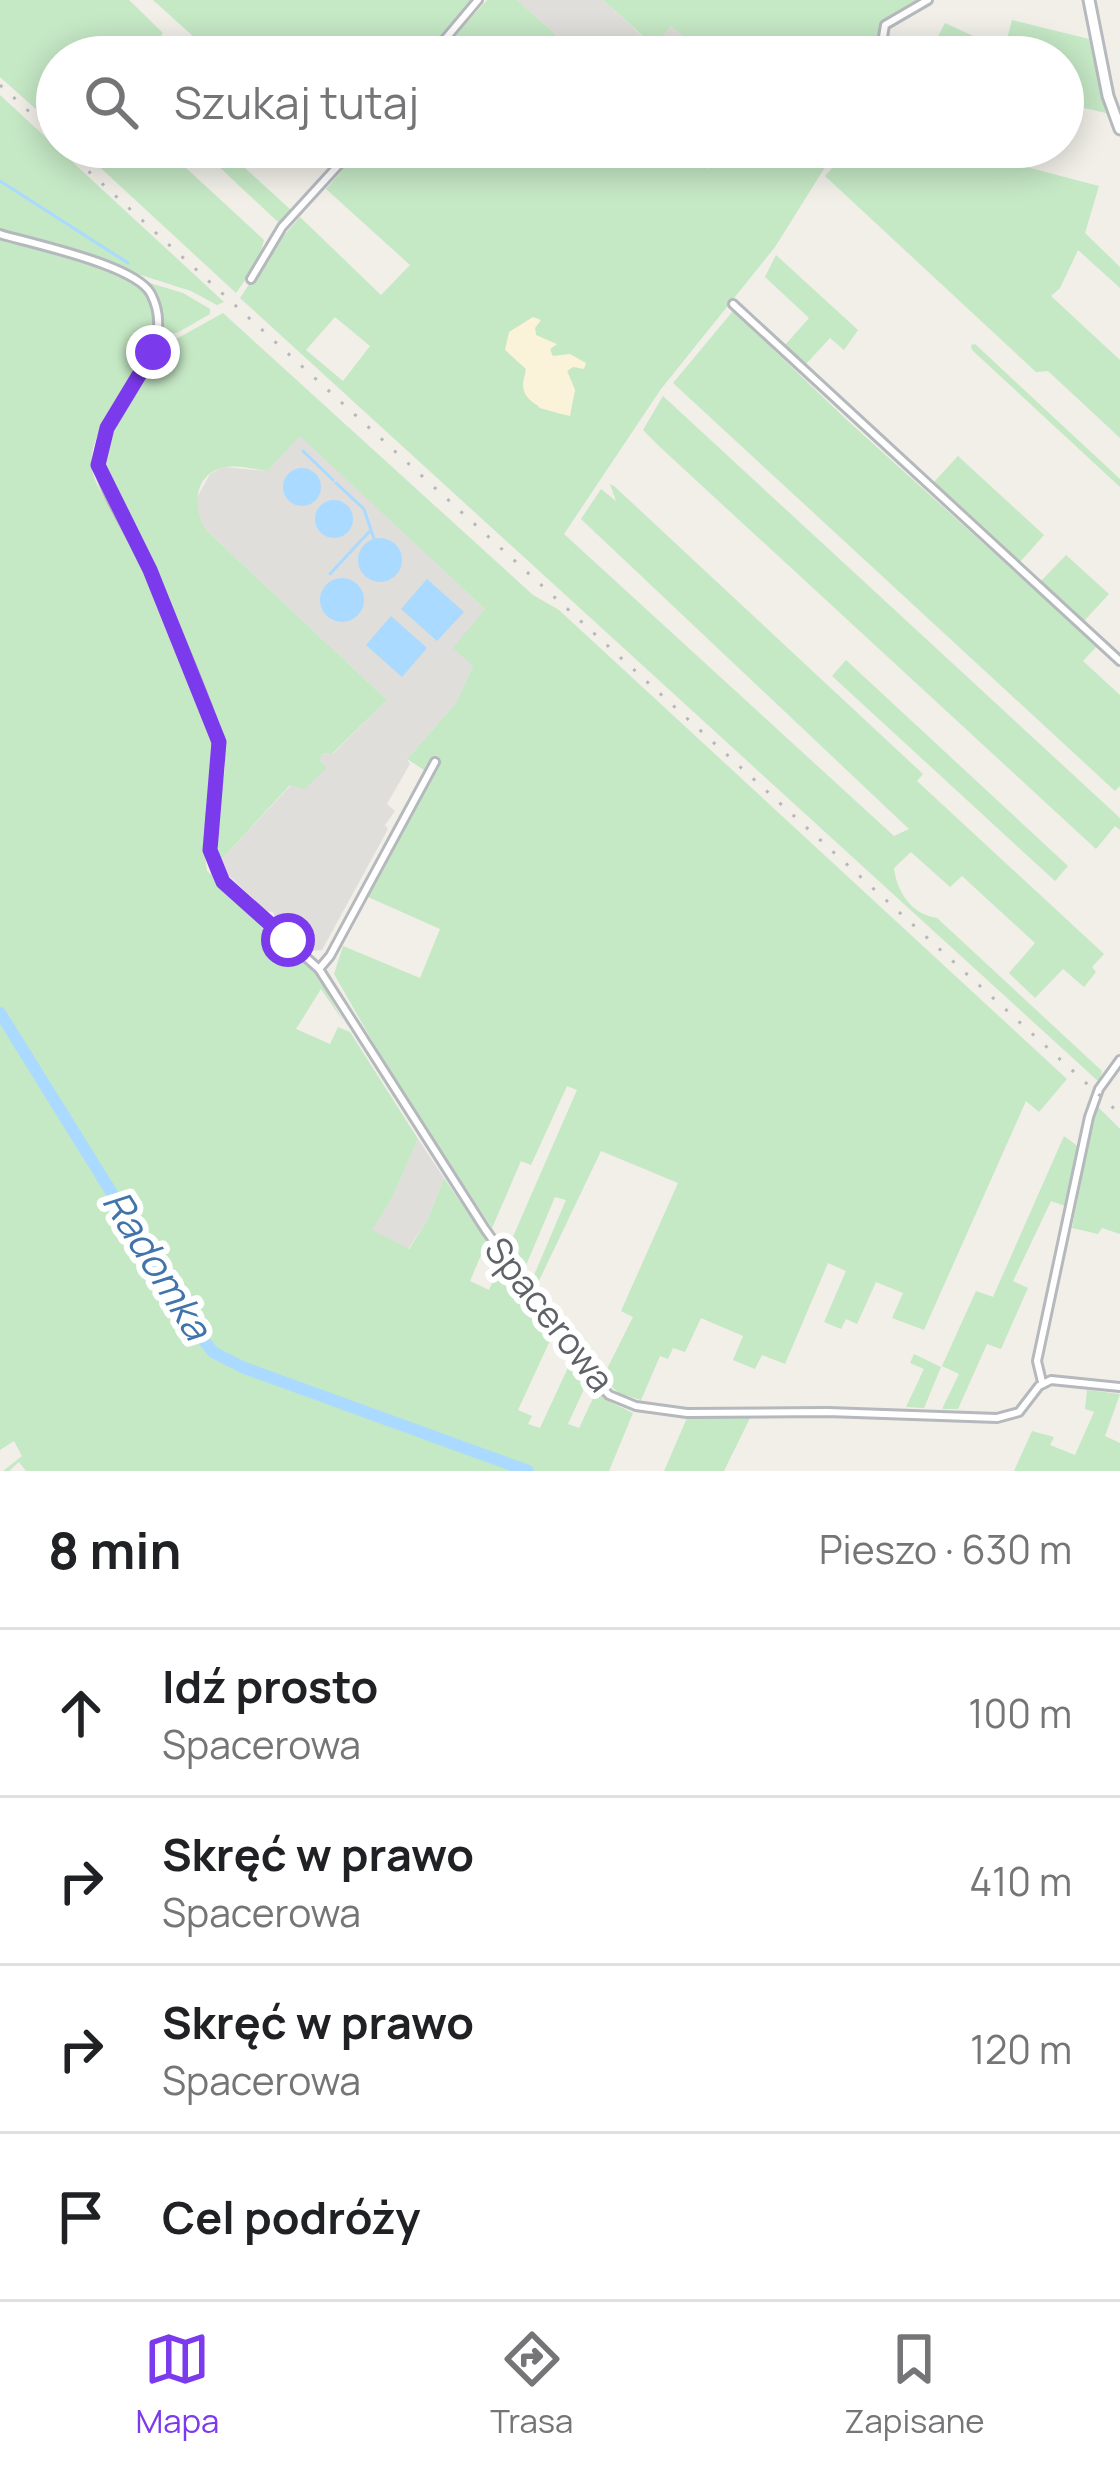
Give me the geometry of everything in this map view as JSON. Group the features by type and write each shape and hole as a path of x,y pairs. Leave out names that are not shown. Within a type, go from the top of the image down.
{"street":[{"path":"448,36 478,0"},
{"path":"883,36 885,25 928,0"},
{"path":"1089,0 1108,96 1120,129"},
{"path":"251,279 282,227 336,168"},
{"name":"Spacerowa","path":"0,234 133,275 153,297 153,352 107,428 98,465 150,570 219,742 210,850 215,870 319,969 485,1229 594,1381 615,1399 636,1406 700,1414 997,1418 1019,1412 1042,1382"},
{"path":"734,304 1120,661"},
{"path":"319,969 435,762"},
{"path":"1120,1060 1099,1089 1089,1117 1037,1361 1042,1382 1064,1379 1120,1387"}],"shaded area":[{"path":"517,0 603,0 642,36 557,36"},
{"path":"670,25 682,36 661,36"},
{"path":"300,435 485,609 473,666 456,703 407,759 410,764 387,804 395,811 385,825 388,829 322,950 310,951 226,873 220,861 291,785 327,768 320,760 323,753 333,754 387,700 206,530 196,515 196,499 210,474 223,467 267,471"},
{"path":"418,1139 444,1178 427,1221 408,1249 371,1230 393,1196"}],"green space":[{"path":"0,0 129,0 163,33 36,36 36,109 0,77"},
{"path":"153,0 473,0 442,36 193,36"},
{"path":"487,0 517,0 557,36 455,36"},
{"path":"603,0 920,0 879,29 890,36 682,36 671,26 662,36 643,36"},
{"path":"1012,20 1077,36 1008,36"},
{"path":"945,23 973,36 938,36"},
{"path":"1084,38 1089,39 1106,113 1084,108"},
{"path":"0,95 36,128 36,168 79,168 224,302 217,305 191,291 0,230"},
{"path":"101,168 186,168 264,240 258,262 236,293"},
{"path":"220,168 245,168 292,211 279,223"},
{"path":"344,168 824,168 775,247 661,389 564,534 894,836 909,829 581,519 601,489 616,501 610,484 614,486 923,774 917,781 1104,954 1084,987 1063,969 1035,998 1009,973 1035,943 962,876 950,887 911,852 894,868 898,885 913,907 937,918 1102,1071 1099,1082 240,298 300,217 381,295 410,265 326,189","holes":["335,317 370,346 343,381 306,350","533,317 536,335 548,342 553,357 561,356 573,366 567,371 575,390 569,415 539,408 525,374"]},
{"path":"832,168 1030,168 1099,186 1085,233 1120,267 1120,288 1078,250 1060,288 1051,296 1120,360 1120,438 1048,371 1036,372 825,176"},
{"path":"0,238 129,277 149,293 155,322 151,347 102,426 92,468 136,552 207,726 212,761 207,871 317,974 343,1021 321,989 296,1029 330,1044 338,1027 350,1032 418,1139 372,1230 409,1249 427,1221 444,1178 487,1241 470,1281 489,1290 502,1260 553,1334 518,1410 532,1416 528,1424 540,1428 572,1359 588,1380 568,1424 579,1428 597,1390 633,1413 609,1471 26,1471 19,1462 3,1471 22,1456 14,1441 0,1450"},
{"path":"776,255 858,330 844,350 830,338 806,364 785,345 809,318 765,277"},
{"path":"143,281 183,293 210,309 210,314 177,333 161,333 155,297"},
{"path":"733,311 1097,646 1083,661 1120,695 1120,786 1115,791 673,383"},
{"path":"223,313 533,595 559,610 1067,1079 1039,1112 1026,1101 924,1330 892,1318 903,1293 876,1282 857,1324 846,1319 841,1329 824,1322 846,1271 828,1263 785,1364 762,1355 755,1369 733,1360 743,1336 701,1318 685,1352 673,1348 668,1359 660,1356 641,1400 618,1393 603,1377 633,1317 621,1311 678,1183 601,1151 536,1287 532,1280 566,1200 555,1197 524,1270 508,1248 577,1090 567,1086 531,1165 521,1161 492,1228 391,1074 334,974 343,946 420,978 440,929 368,897 437,766 434,760 424,770 407,759 456,703 473,666 453,648 485,609 300,436 267,471 215,470 198,492 198,512 206,530 387,700 332,754 323,753 320,760 327,768 304,789 290,785 220,861 216,833 225,768 222,737 169,605 101,458 109,429 169,343"},
{"path":"975,344 1120,479 1120,487 972,350"},
{"path":"663,396 1120,818 1120,830 1115,826 1096,849 661,448 643,430"},
{"path":"958,456 1044,535 1020,562 934,482"},
{"path":"1066,555 1109,594 1084,621 1041,581"},
{"path":"846,660 1068,866 1055,881 832,676"},
{"path":"1096,1105 1120,1129 1120,1234 1102,1228 1098,1234 1072,1228"},
{"path":"1064,1136 1080,1148 1065,1206 1051,1201 1013,1281 1028,1288 1001,1349 987,1344 958,1409 942,1409 959,1374 942,1366 976,1291 993,1297"},
{"path":"914,1354 941,1367 924,1408 906,1407 924,1369 910,1363"},
{"path":"1087,1390 1120,1394 1105,1436 1120,1443 1120,1471 1014,1471 1032,1431 1054,1437 1050,1445 1075,1455 1094,1412 1085,1409"},
{"path":"687,1418 750,1418 724,1471 664,1471"}],"sand":[{"path":"533,317 541,320 536,335 557,344 549,350 553,356 570,354 586,363 584,369 567,371 575,390 570,416 527,397 523,381 527,370 505,350 509,332"}],"water":[{"path":"302,468 315,474 321,487 315,500 302,506 289,500 283,487 289,474"},
{"path":"334,500 347,506 353,519 347,532 334,538 321,532 315,519 321,506"},
{"path":"380,538 395,545 402,560 395,575 380,582 365,575 358,560 365,545"},
{"path":"342,578 358,584 364,600 358,616 342,622 326,616 320,600 326,584"},
{"path":"427,579 464,612 437,641 401,609"},
{"path":"391,616 427,648 402,677 366,645"}],"waterway":[{"path":"0,181 128,263"},
{"path":"303,451 333,480"},
{"path":"336,483 364,509 374,539"},
{"path":"341,562 369,532"},
{"path":"330,574 340,563"},
{"name":"Radomka","path":"0,1013 213,1352 242,1367 528,1471"}],"railway":[{"path":"0,85 36,118"},
{"path":"85,168 1120,1114"}],"route":[{"path":"153,352 107,428 98,465 150,570 219,742 210,850 215,870 288,940"}]}
